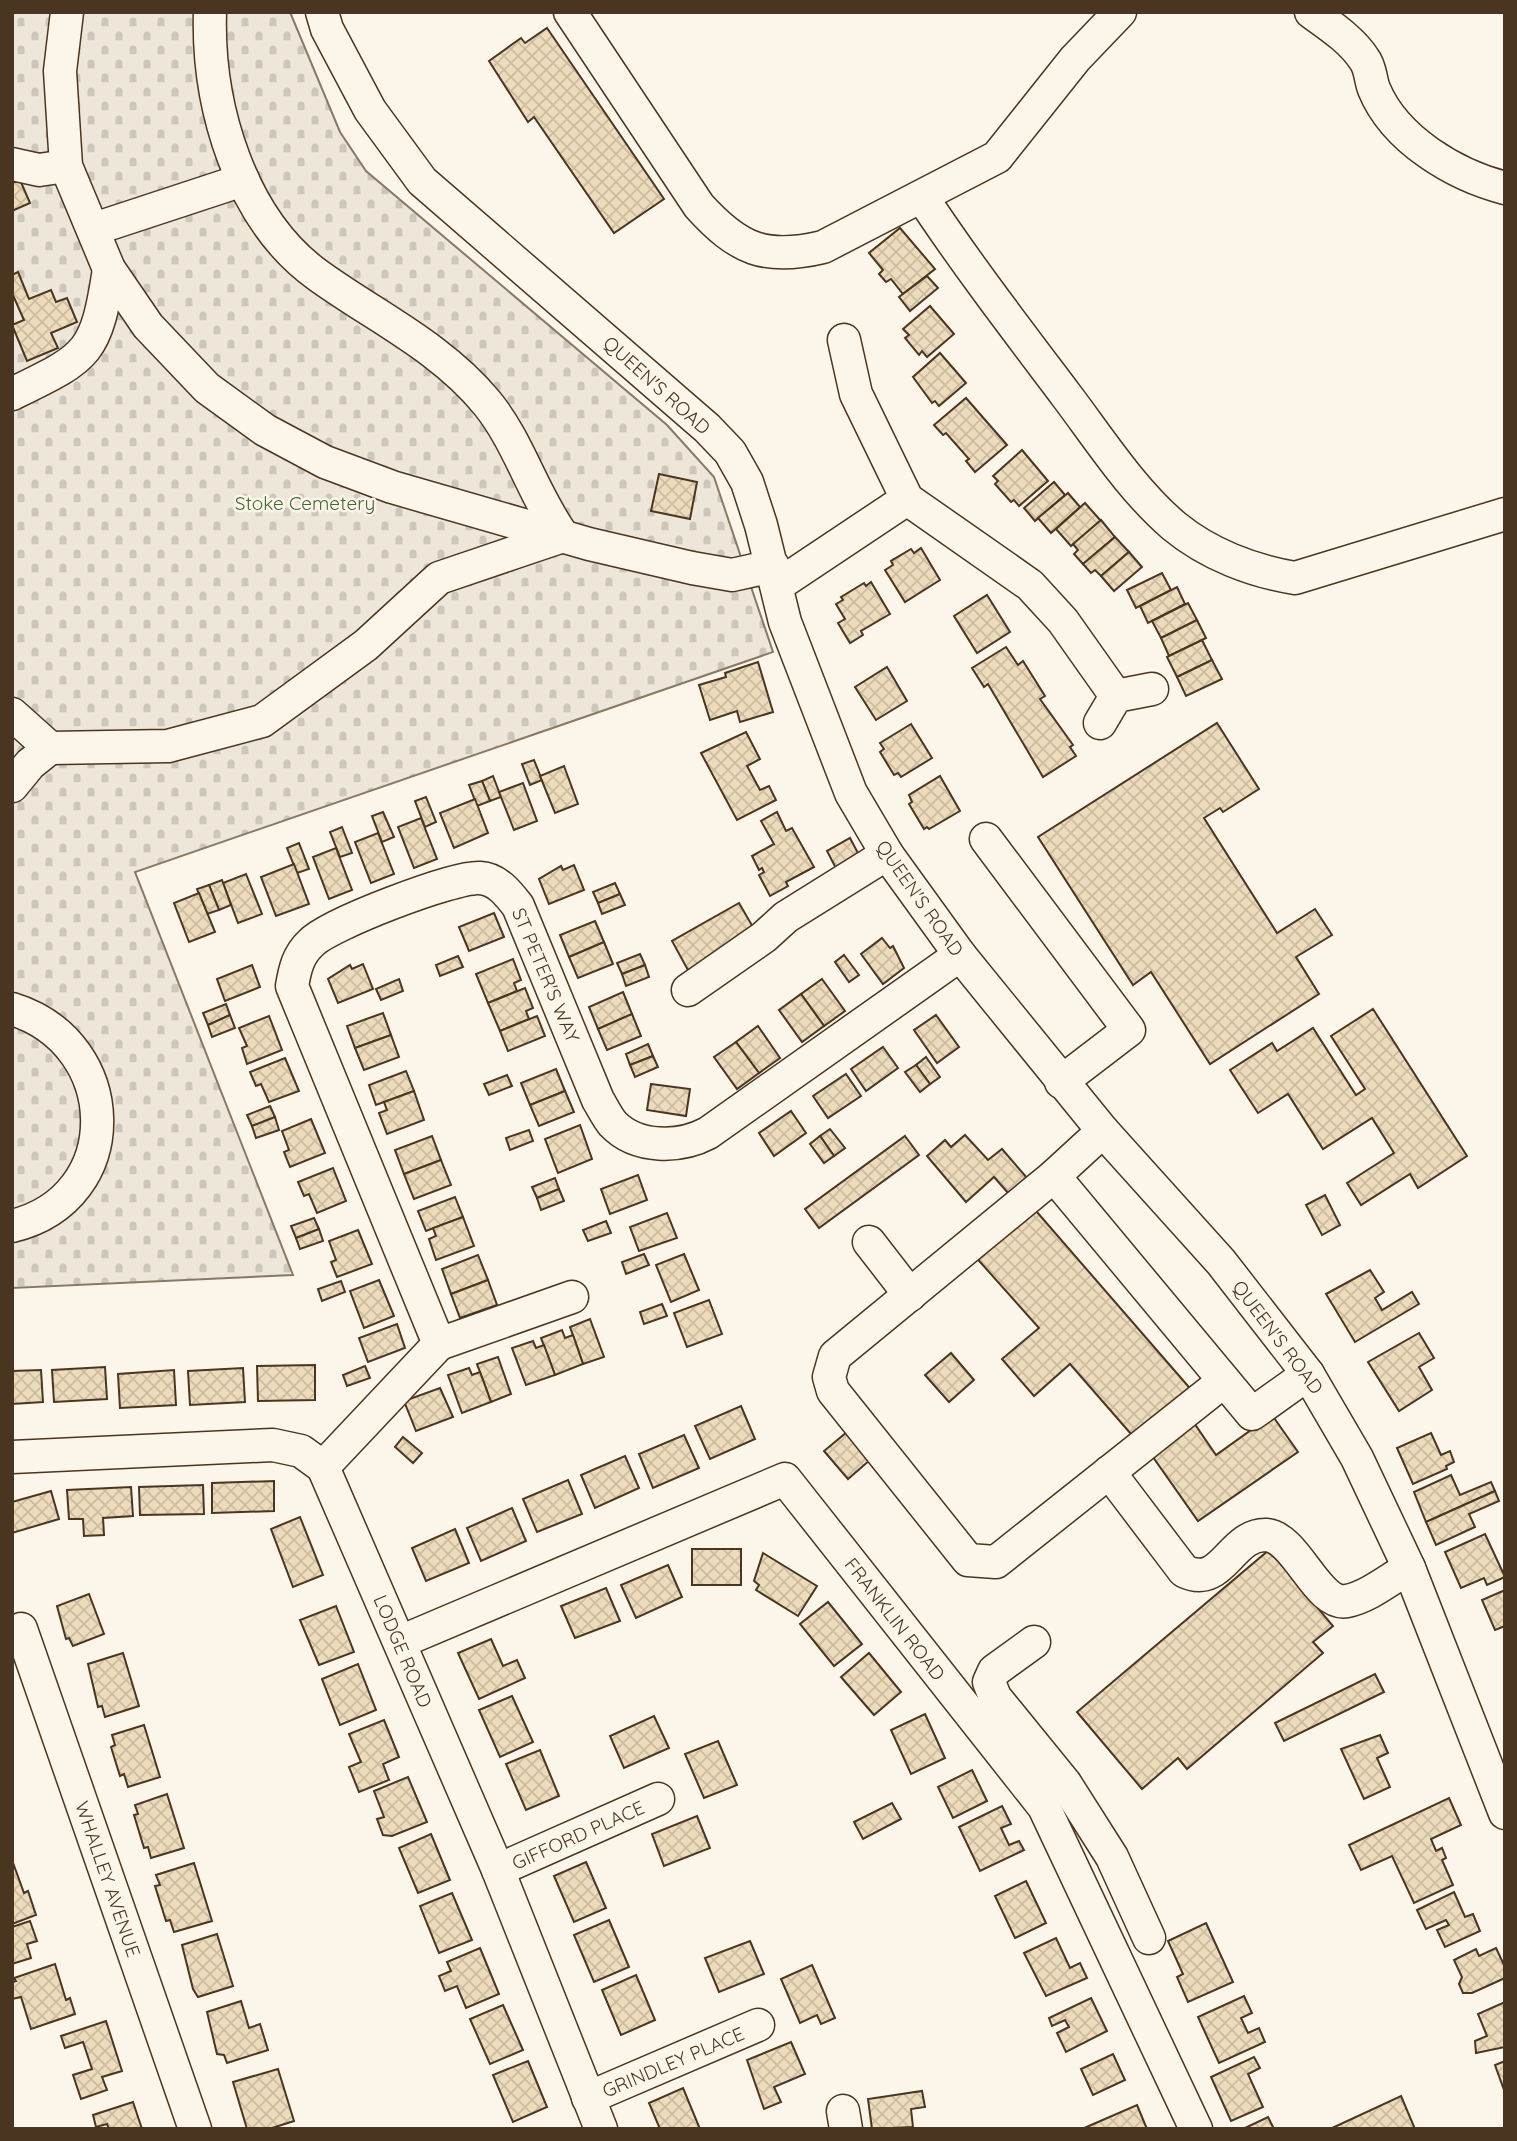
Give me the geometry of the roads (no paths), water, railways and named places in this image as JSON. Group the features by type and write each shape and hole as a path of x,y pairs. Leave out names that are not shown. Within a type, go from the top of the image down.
{"street":[{"path":"67,12 60,71 66,166 109,269 148,326 207,388 265,430 325,462 392,487 563,536 692,568 732,575 775,576 907,499"},
{"path":"210,12 211,67 222,127 243,180 268,225 316,275 427,345 487,403 514,447 542,508 563,536"},
{"name":"QUEEN'S ROAD","path":"322,12 327,29 370,110 422,181 655,381 730,452 747,482 775,576 785,622 851,793 887,854 960,955 1061,1082 1221,1262 1308,1374 1357,1458 1409,1568 1505,1813"},
{"path":"570,12 699,206 719,229 762,253 794,254 823,247 997,157 1075,60 1120,12"},
{"path":"1311,12 1337,31 1364,58 1374,89 1398,124 1418,145 1446,165 1480,181 1505,188"},
{"path":"12,164 40,170 66,166"},
{"path":"94,229 243,180"},
{"path":"922,197 961,255 1130,480 1175,526 1219,554 1263,573 1295,578 1505,514"},
{"path":"12,394 65,368 88,348 101,321 109,269"},
{"path":"844,340 847,396 907,499 1030,585 1063,621 1116,696"},
{"path":"12,747 168,746 262,721 366,645 439,578 563,536"},
{"path":"1100,723 1116,696 1152,689"},
{"path":"12,715 50,748"},
{"path":"12,786 30,764 50,748"},
{"path":"986,839 1129,1030 1061,1082"},
{"path":"688,990 764,937 786,917 887,854"},
{"name":"ST PETER'S WAY","path":"439,1344 292,986 296,964 310,943 330,929 459,880 482,878 504,888 518,906 598,1100 614,1125 636,1139 659,1144 690,1143 708,1133 960,955"},
{"path":"12,1009 45,1025 64,1039 82,1059 94,1090 99,1117 96,1141 74,1191 53,1211 12,1226"},
{"path":"1103,1131 1054,1176 835,1356 829,1377 833,1391 968,1560 996,1562 1224,1381"},
{"path":"1054,1176 1252,1414 1308,1374"},
{"path":"869,1242 910,1295"},
{"path":"12,1457 272,1445 301,1451 323,1467 439,1344 572,1297"},
{"name":"LODGE ROAD","path":"323,1467 498,1870 601,2129"},
{"path":"1109,1472 1184,1571 1196,1577 1209,1574 1252,1536 1269,1535 1282,1542 1330,1597 1343,1602 1359,1597 1409,1568"},
{"name":"FRANKLIN ROAD","path":"400,1642 785,1479 1044,1807 1196,2129"},
{"name":"WHALLEY AVENUE","path":"21,1629 195,2129"},
{"path":"1034,1642 994,1671 989,1682 995,1697 1065,1783 1112,1857 1149,1938"},
{"name":"GIFFORD PLACE","path":"498,1870 658,1799"},
{"path":"1096,1914 1130,1897"},
{"name":"GRINDLEY PLACE","path":"588,2098 758,2025"}],"park label":[{"name":"Stoke Cemetery","path":"305,503"}]}
